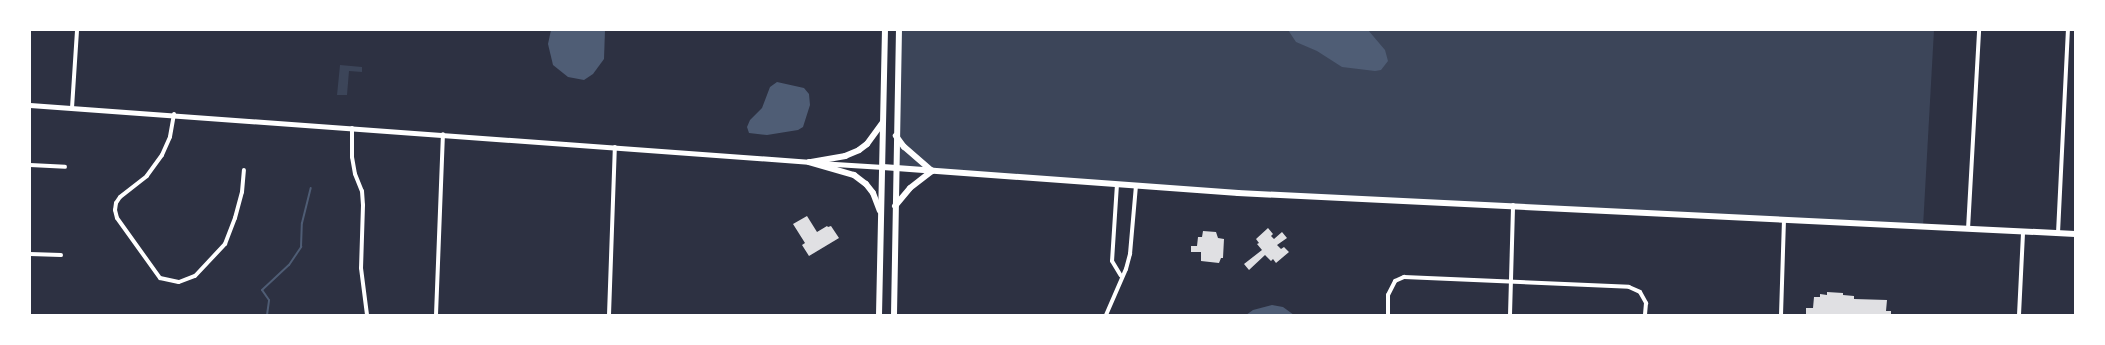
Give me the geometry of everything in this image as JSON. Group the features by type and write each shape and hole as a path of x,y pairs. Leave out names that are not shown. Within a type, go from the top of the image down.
{"main road":[{"path":"879,315 885,30"},
{"path":"894,315 895,168 899,30"},
{"path":"809,162 845,156 859,150 867,144 884,122"},
{"path":"896,136 904,147 932,171"},
{"path":"809,162 854,174 866,184 876,198 882,216"},
{"path":"883,167 1238,192 2075,234"},
{"path":"895,206 910,188 932,171"}],"street":[{"path":"72,108 77,30"},
{"path":"1968,229 1979,30"},
{"path":"2058,233 2068,30"},
{"path":"30,105 174,114 883,167"},
{"path":"174,114 170,137 162,155 147,176 120,197 116,203 115,210 118,218 160,278 179,282 195,276 225,244 235,218 242,192 244,170"},
{"path":"352,128 352,157 355,174 362,191 361,268 367,315"},
{"path":"436,315 444,134"},
{"path":"609,315 615,147"},
{"path":"30,165 65,167"},
{"path":"1117,184 1112,261 1121,276"},
{"path":"1106,315 1121,276 1126,269 1130,254 1136,186"},
{"path":"1510,315 1513,205"},
{"path":"1780,315 1784,220"},
{"path":"2020,315 2023,232"},
{"path":"30,254 61,255"},
{"path":"1388,315 1388,295 1395,281 1404,277 1630,287 1640,292 1646,303 1645,315"}],"shaded area":[{"path":"551,30 605,30 604,59 593,74 584,80 568,77 553,65 548,44"},
{"path":"899,30 1934,30 1923,227 1238,193 895,168"},
{"path":"1288,30 1368,30 1385,50 1388,61 1381,70 1375,71 1342,67 1317,51 1296,42"},
{"path":"340,65 362,67 362,72 349,71 347,95 337,95"},
{"path":"777,82 804,88 809,94 810,105 803,127 798,130 767,135 749,133 747,127 750,120 762,108 770,87"},
{"path":"1272,305 1283,307 1294,315 1246,315 1253,310"}],"building":[{"path":"807,216 817,232 827,226 831,226 839,238 809,256 802,245 805,243 793,224"},
{"path":"1268,228 1273,234 1271,236 1274,239 1282,232 1287,238 1277,245 1281,249 1284,247 1289,252 1276,263 1273,259 1271,261 1265,255 1249,270 1244,264 1262,250 1257,244 1259,243 1256,239"},
{"path":"1203,231 1216,232 1218,238 1224,239 1223,258 1221,258 1219,263 1201,261 1201,252 1191,252 1191,246 1197,246 1198,237 1202,237"},
{"path":"1827,292 1843,293 1843,295 1854,296 1854,299 1887,300 1886,311 1891,311 1891,315 1806,315 1806,308 1813,308 1814,297 1820,297 1820,294 1827,295"}],"waterway":[{"path":"267,315 269,300 262,290 289,265 301,247 302,223 311,188"}]}
